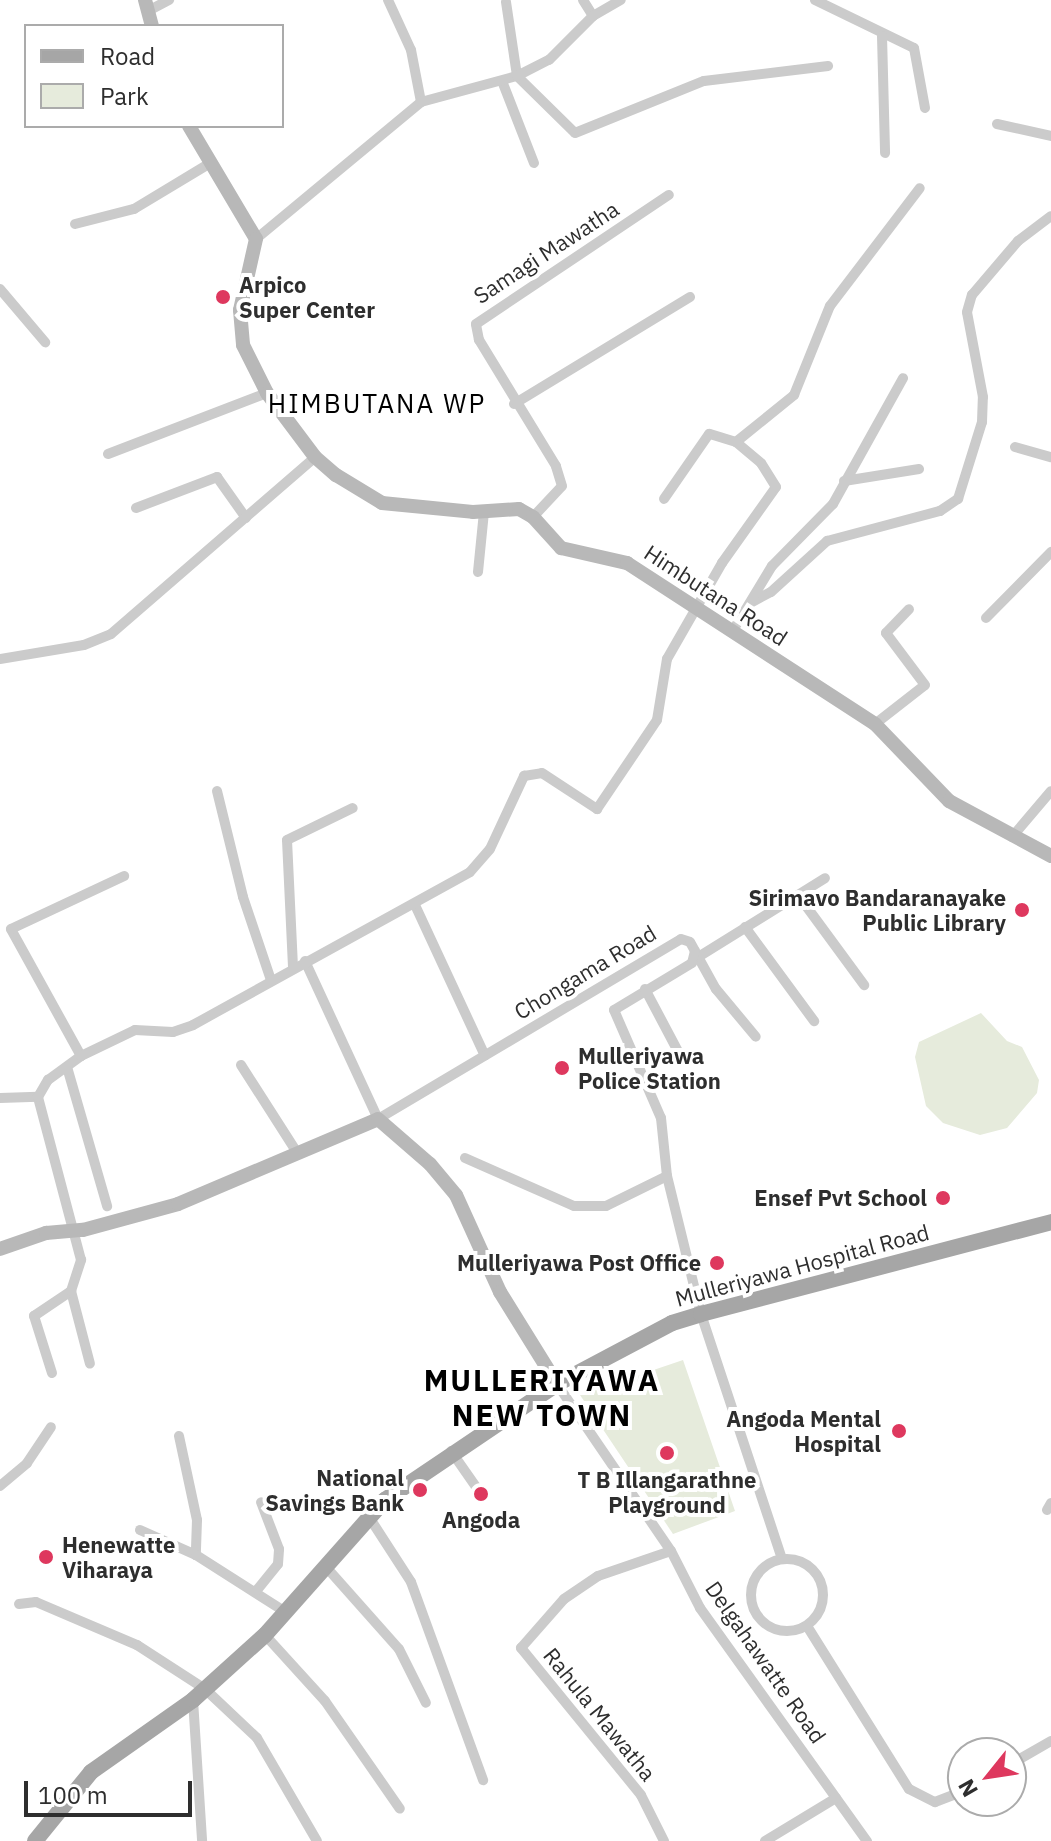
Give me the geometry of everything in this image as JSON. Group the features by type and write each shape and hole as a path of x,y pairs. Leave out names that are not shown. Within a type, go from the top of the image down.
{"main road":[{"name":"Mulleriyawa Hospital Road","path":"35,1841 91,1772 199,1695 265,1635 369,1517 451,1451 557,1384 672,1323 1051,1222"}],"street":[{"path":"149,12 169,0"},
{"path":"388,0 411,50 421,102"},
{"path":"583,0 593,16"},
{"path":"533,517 519,509 484,512 382,503 315,457 267,393 243,345 240,310 256,239 421,102 502,81 549,60 593,16 621,0"},
{"path":"815,0 882,36 914,48 920,60 925,108"},
{"path":"506,2 517,76 565,127 583,134 704,81 828,66"},
{"path":"882,36 885,153"},
{"path":"502,81 534,163"},
{"path":"997,124 1051,136"},
{"path":"190,128 207,165 256,239"},
{"path":"75,224 134,209 207,165"},
{"path":"736,442 794,395 830,306 920,188"},
{"name":"Samagi Mawatha","path":"533,517 562,486 556,466 514,404 479,340 479,319 669,195"},
{"path":"752,602 771,592 827,541 940,511 958,499 982,422 983,397 967,312 972,295 1018,241 1051,216"},
{"path":"0,289 45,342"},
{"path":"514,404 690,297"},
{"path":"732,632 772,566 833,504 903,378"},
{"path":"108,454 267,393"},
{"path":"90,1364 71,1291 81,1260 38,1097 48,1080 81,1056 135,1030 173,1032 193,1025 293,967 415,905 470,872 490,849 524,776 542,773 597,809 657,720 667,659 722,563 775,494 776,487 761,463 736,442 709,434 664,499"},
{"path":"1015,447 1051,457"},
{"path":"0,659 84,645 111,634 178,581 224,531 246,518 315,457"},
{"path":"844,481 919,469"},
{"path":"136,508 217,477 246,518"},
{"path":"478,572 484,512"},
{"name":"Himbutana Road","path":"533,517 561,548 627,563 696,612 875,724 949,801 1051,856"},
{"path":"986,618 1051,552"},
{"path":"875,724 925,685 886,633 909,609"},
{"path":"217,791 243,897 271,980"},
{"path":"1012,837 1051,791"},
{"path":"293,967 287,840 353,808"},
{"path":"81,1056 11,929 124,876"},
{"path":"756,1037 695,959 825,878"},
{"path":"798,895 864,985"},
{"path":"415,905 485,1056"},
{"path":"745,927 814,1021"},
{"name":"Chongama Road","path":"378,1119 681,939 695,951 695,959 614,1010 657,1103 667,1176 701,1314 782,1559"},
{"path":"305,961 378,1119 430,1164 456,1195 500,1292 557,1384"},
{"path":"645,989 682,1059"},
{"path":"241,1065 298,1154"},
{"path":"67,1067 107,1206"},
{"path":"0,1098 38,1097"},
{"path":"0,1249 46,1233 74,1231 178,1204 378,1119"},
{"path":"465,1158 574,1206 606,1206 667,1176"},
{"path":"52,1373 34,1316 71,1291"},
{"name":"Delgahawatte Road","path":"557,1384 671,1551 700,1608 867,1841"},
{"path":"0,1486 27,1463 51,1427"},
{"path":"179,1436 197,1520 196,1555"},
{"path":"451,1451 481,1494"},
{"path":"257,1590 278,1564 279,1549 261,1502"},
{"path":"369,1517 411,1582 483,1780"},
{"path":"140,1530 196,1555 257,1590 287,1613"},
{"name":"Rahula Mawatha","path":"664,1841 641,1795 521,1648 564,1599 598,1576 671,1551"},
{"path":"782,1559 805,1564 821,1583 821,1606 807,1626 773,1628 756,1613 755,1579 782,1559"},
{"path":"327,1568 399,1649 426,1703"},
{"path":"19,1604 36,1602 137,1645 257,1738 317,1841"},
{"path":"807,1626 909,1789 935,1802 947,1797"},
{"path":"265,1635 325,1701 400,1809"},
{"path":"199,1695 202,1841"},
{"path":"1027,1755 1051,1741"},
{"path":"765,1841 836,1798"}],"green space":[{"path":"981,1013 1007,1041 1022,1047 1039,1080 1037,1093 1007,1128 980,1135 943,1123 926,1106 915,1057 919,1042"},
{"name":"T B Illangarathne Playground","path":"683,1360 735,1511 673,1534 580,1395"}],"place":[{"name":"Arpico Super Center","path":"223,297"},
{"name":"Sirimavo Bandaranayake Public Library","path":"1022,910"},
{"name":"Mulleriyawa Police Station","path":"562,1068"},
{"name":"Ensef Pvt School","path":"943,1198"},
{"name":"Mulleriyawa Post Office","path":"717,1263"},
{"name":"Angoda Mental Hospital","path":"899,1431"},
{"name":"T B Illangarathne Playground","path":"667,1453"},
{"name":"National Savings Bank","path":"420,1490"},
{"name":"Angoda","path":"481,1494"},
{"name":"Henewatte Viharaya","path":"46,1557"}],"district":[{"name":"HIMBUTANA WP","path":"377,404"},
{"name":"MULLERIYAWA NEW TOWN","path":"542,1397"}]}
